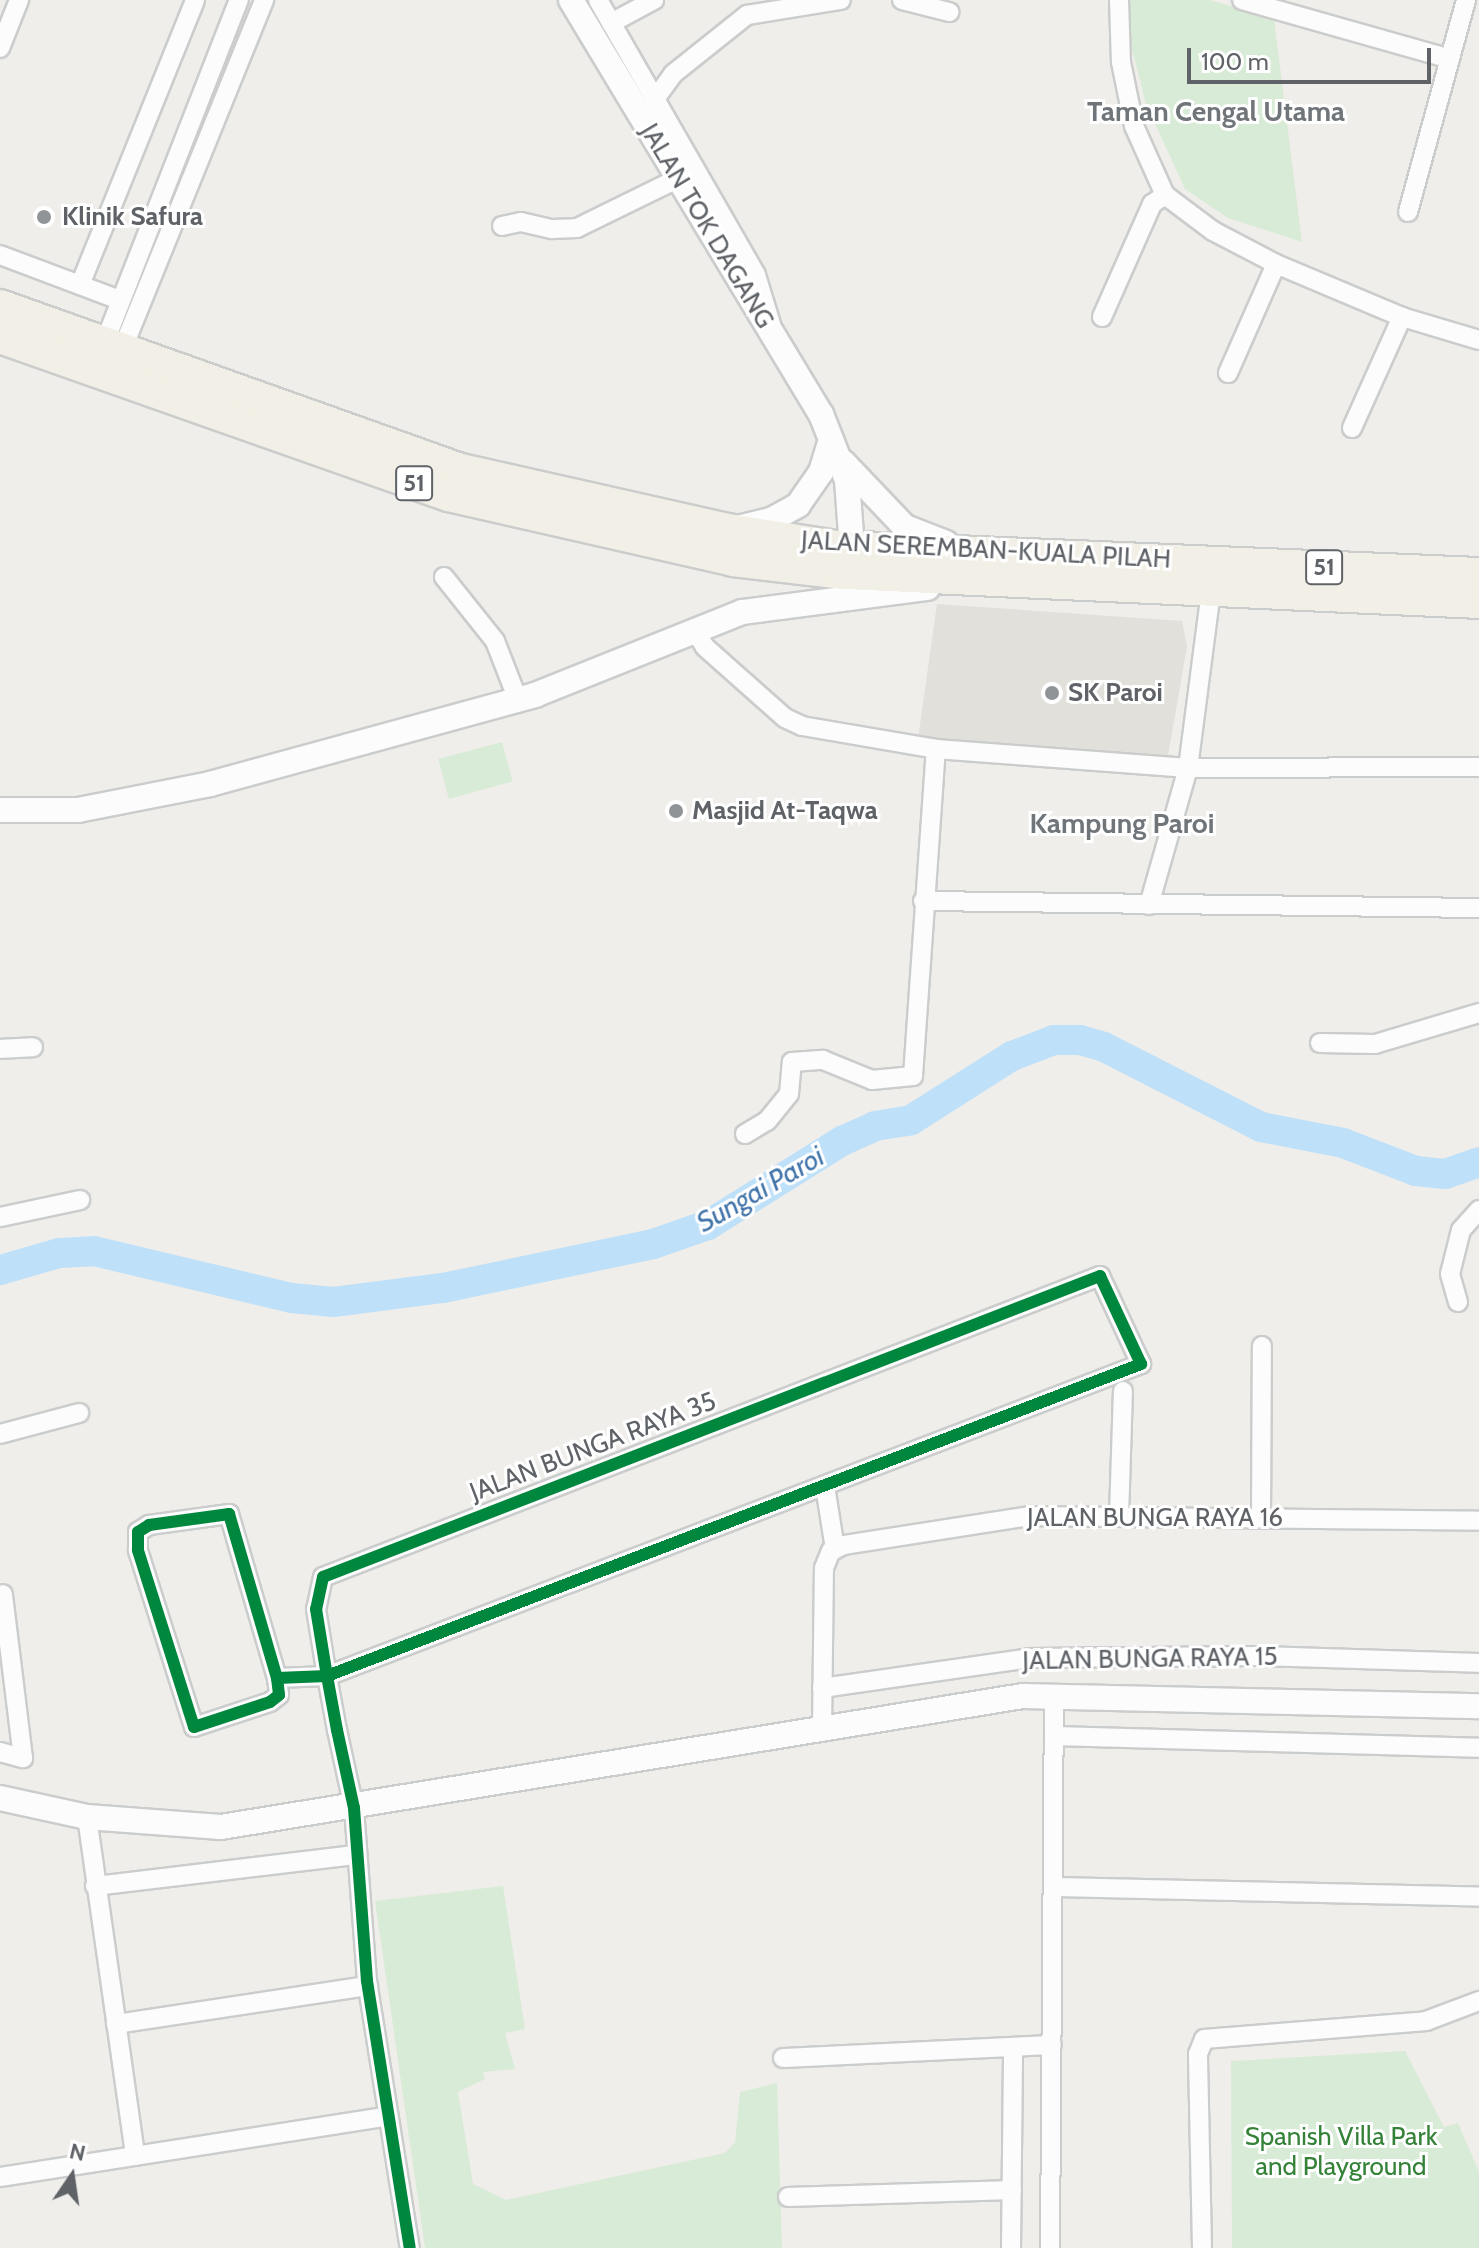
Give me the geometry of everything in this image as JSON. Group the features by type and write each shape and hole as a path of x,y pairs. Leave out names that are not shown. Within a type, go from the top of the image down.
{"highway":[{"name":"JALAN SEREMBAN-KUALA PILAH","path":"0,306 457,469 844,556"},
{"name":"JALAN SEREMBAN-KUALA PILAH","path":"0,337 448,495 678,550 1212,577 1479,602"},
{"name":"JALAN SEREMBAN-KUALA PILAH","path":"1212,577 1479,574"}],"street":[{"path":"0,48 19,0"},
{"path":"80,285 195,0"},
{"path":"113,347 120,300 239,0"},
{"path":"113,347 264,0"},
{"name":"JALAN TOK DAGANG","path":"571,0 821,414 833,447 831,481 844,556"},
{"path":"598,0 756,275 769,306 773,334"},
{"path":"611,23 654,0"},
{"path":"655,99 673,74 747,15 841,0"},
{"path":"902,0 949,12"},
{"path":"1119,0 1121,62 1134,126 1165,195 1213,231 1276,264 1402,317 1479,340"},
{"path":"1242,0 1279,5 1450,59"},
{"path":"1408,212 1466,0"},
{"path":"502,226 521,222 552,229 577,228 677,179"},
{"path":"1102,317 1152,204 1165,195"},
{"path":"0,255 120,300"},
{"path":"1228,373 1276,264"},
{"path":"1352,428 1402,317"},
{"path":"728,530 773,519 798,505 821,472 833,447 919,536 999,566"},
{"path":"0,810 78,810 210,784 518,700 742,612 999,566"},
{"path":"444,577 495,641 518,700"},
{"path":"1149,905 1188,768 1212,577"},
{"path":"696,632 705,647 785,718 802,726 936,749 1188,768 1479,767"},
{"path":"745,1134 767,1121 789,1094 792,1062 823,1060 872,1080 913,1076 936,749"},
{"path":"923,901 1479,908"},
{"path":"1320,1043 1375,1044 1479,1013"},
{"path":"0,1049 33,1047"},
{"path":"0,1217 80,1200"},
{"path":"1458,1302 1450,1274 1461,1230 1479,1210"},
{"name":"JALAN BUNGA RAYA 35","path":"405,2247 368,1986 354,1808 327,1676 317,1591 323,1577 1100,1276 1141,1364 825,1486"},
{"path":"1261,1518 1262,1346"},
{"path":"1119,1517 1123,1391"},
{"path":"0,1434 79,1413"},
{"path":"277,1678 327,1676 825,1486 835,1549 824,1568 822,1729"},
{"path":"229,1514 277,1678 279,1695 270,1702 211,1725 194,1727 187,1717 138,1532 162,1522 229,1514"},
{"name":"JALAN BUNGA RAYA 16","path":"835,1549 880,1537 1030,1516 1479,1521"},
{"path":"0,1752 23,1758 3,1594"},
{"name":"JALAN BUNGA RAYA 15","path":"822,1688 1030,1658 1260,1656 1479,1663"},
{"path":"1050,2248 1054,1695"},
{"path":"0,1798 87,1817 221,1827 354,1808 1023,1696 1479,1706"},
{"path":"1054,1736 1479,1748"},
{"path":"87,1817 135,2156"},
{"path":"95,1886 356,1855"},
{"path":"1054,1887 1479,1897"},
{"path":"116,2024 368,1986"},
{"path":"1202,2248 1198,2054 1204,2039 1426,2021 1479,2001"},
{"path":"783,2058 1052,2045"},
{"path":"1011,2248 1013,2047"},
{"path":"0,2177 388,2116"},
{"path":"788,2197 1012,2190"}],"shaded area":[{"name":"SK Paroi","path":"937,604 1182,621 1187,646 1167,762 918,739"}],"green space":[{"path":"1130,0 1210,0 1274,19 1302,242 1228,218 1185,189 1146,104 1129,37"},
{"path":"502,742 513,782 449,799 438,759"},
{"path":"503,1886 525,2029 505,2033 515,2069 483,2072 485,2079 458,2092 473,2184 506,2200 725,2153 735,2142 740,2092 777,2083 782,2248 425,2248 375,1901"},
{"name":"Spanish Villa Park and Playground","path":"1405,2051 1444,2127 1458,2123 1479,2172 1479,2248 1232,2248 1231,2061"}],"waterway":[{"name":"Sungai Paroi","path":"0,1270 59,1253 94,1251 292,1298 333,1302 443,1288 653,1244 708,1225 842,1141 875,1126 911,1120 1012,1056 1054,1040 1080,1040 1104,1047 1261,1127 1343,1143 1416,1171 1445,1174 1479,1162"}],"cycle path":[{"path":"277,1678 279,1695 270,1702 194,1727 138,1550 138,1532 149,1525 229,1514 277,1678 327,1676 1141,1364 1100,1276 323,1577 316,1609 327,1676 337,1730 354,1808 367,1981 410,2248"}],"place":[{"name":"Klinik Safura","path":"44,217"},
{"name":"SK Paroi","path":"1052,693"},
{"name":"Masjid At-Taqwa","path":"676,811"}],"district":[{"name":"Taman Cengal Utama","path":"1216,111"},
{"name":"Kampung Paroi","path":"1122,823"}]}
